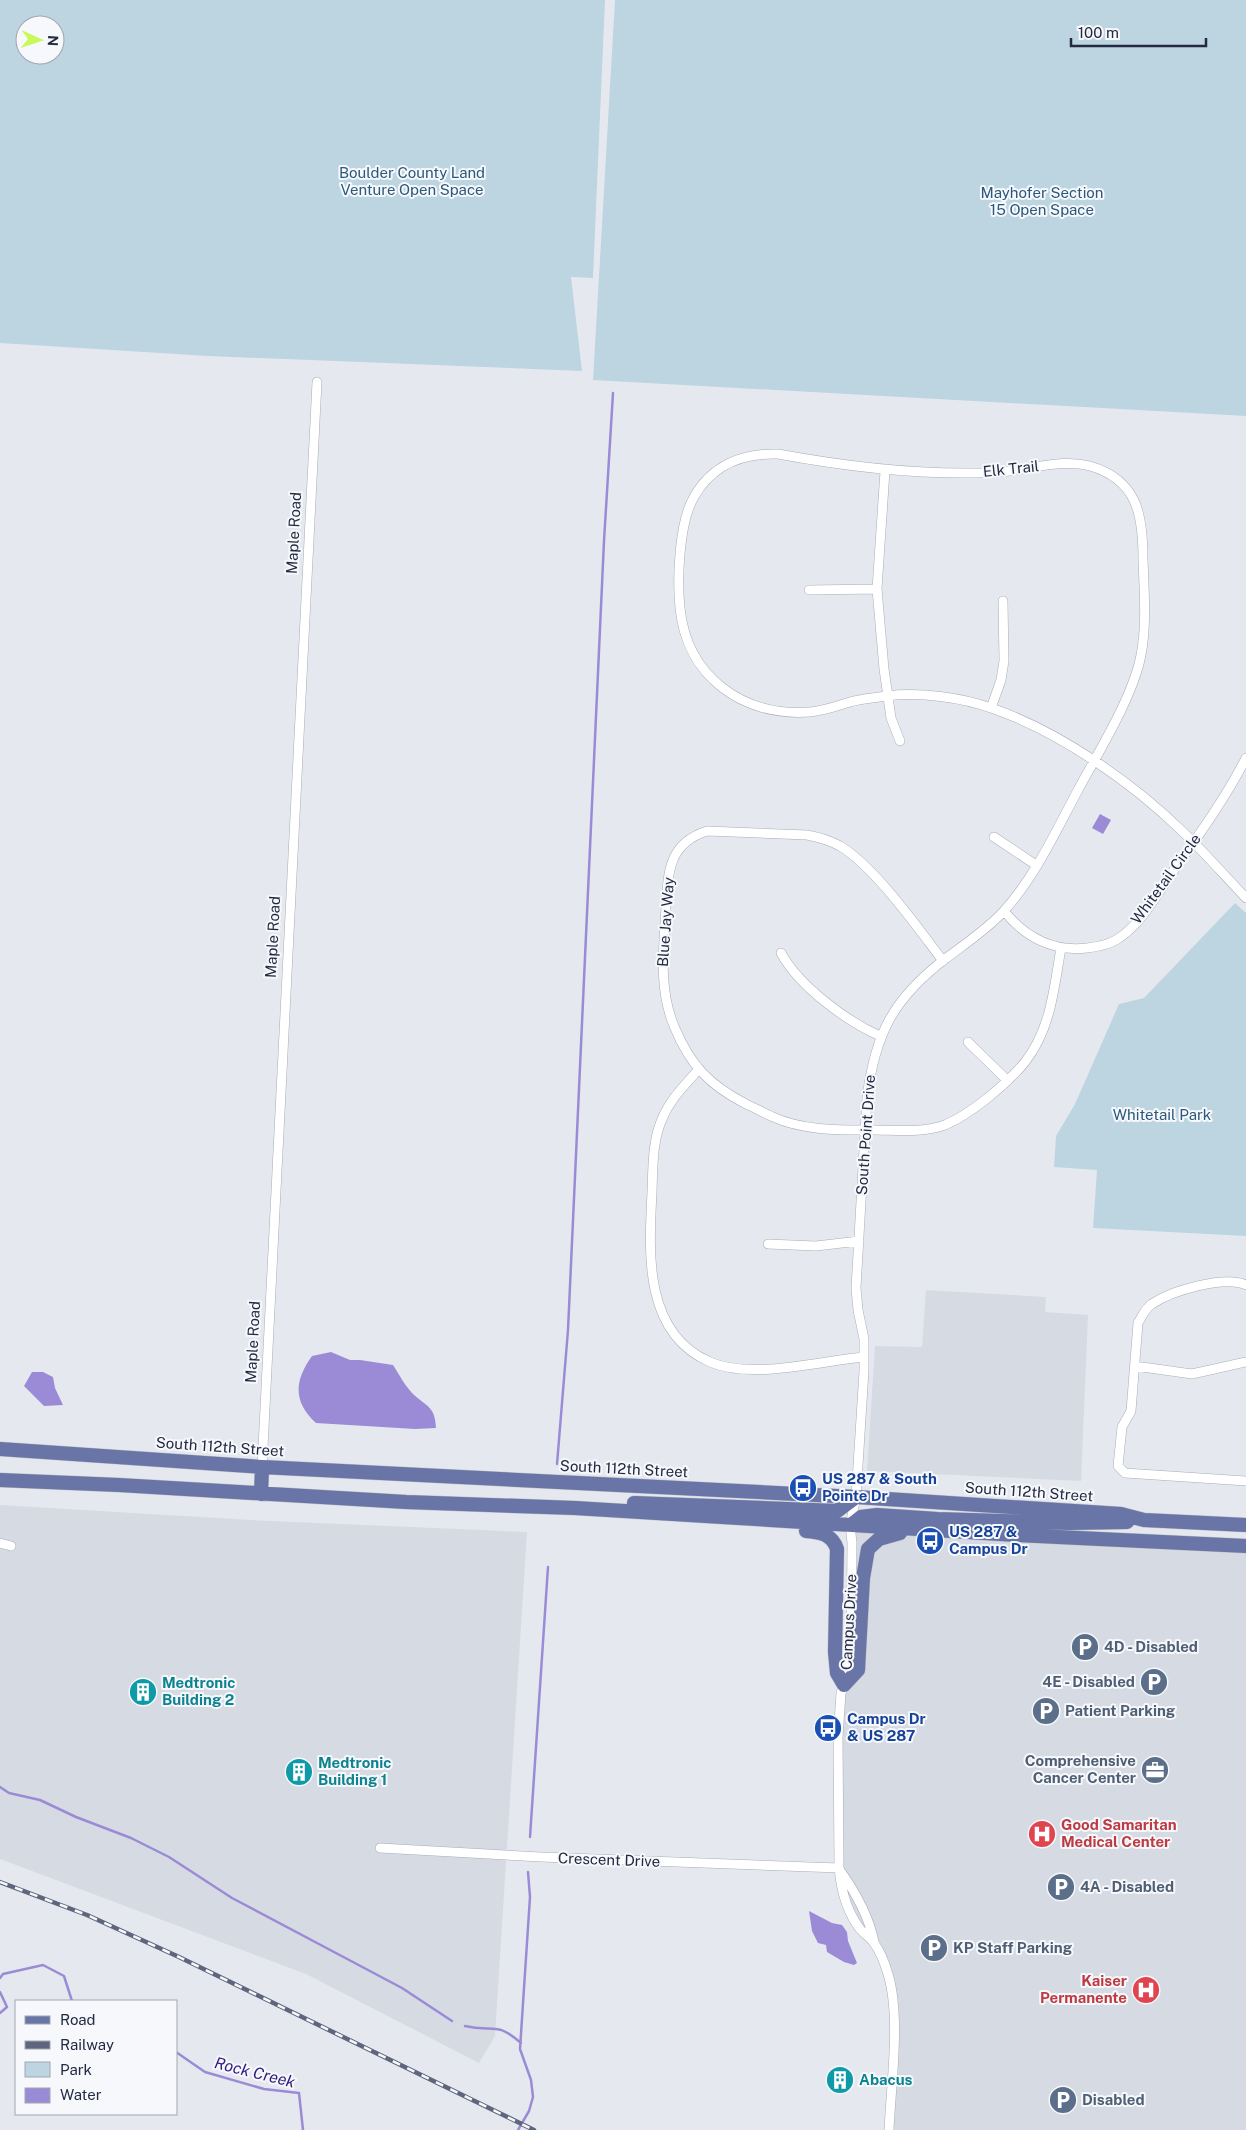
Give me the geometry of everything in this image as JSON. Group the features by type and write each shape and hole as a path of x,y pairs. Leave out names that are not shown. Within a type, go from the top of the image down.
{"main road":[{"name":"South 112th Street","path":"0,1449 262,1467 856,1497 1121,1514 1144,1520 1246,1525"},
{"name":"Maple Road","path":"261,1494 262,1467"},
{"path":"0,1480 488,1506 575,1508 917,1529 1246,1546"},
{"path":"575,1508 583,1502 600,1502 838,1511 856,1497"},
{"path":"575,1508 584,1514 821,1532 829,1537 835,1543 837,1549 837,1673 844,1685 858,1670 863,1578 868,1549 883,1537 917,1529"},
{"path":"850,1525 861,1517 877,1515 936,1519 1070,1523 1123,1523 1144,1520"}],"street":[{"name":"Maple Road","path":"262,1467 318,382"},
{"name":"Elk Trail","path":"1094,762 1134,683 1142,654 1144,625 1143,526 1140,512 1130,493 1108,474 1091,466 1072,463 976,473 885,471 778,454 762,454 741,458 722,466 698,488 690,502 683,529 679,598 681,620 687,641 695,656 712,680 729,694 748,704 766,710 792,713 818,711 853,701 888,696 944,698 991,708 1017,718 1094,762 1124,782 1194,842 1246,898"},
{"path":"885,471 877,589 891,718 900,741"},
{"path":"809,590 877,589"},
{"path":"991,708 1001,680 1004,661 1003,601"},
{"name":"Whitetail Circle","path":"1004,911 1024,932 1044,943 1061,948 1075,949 1100,946 1114,941 1127,932 1149,907 1230,789 1246,758"},
{"name":"South Point Drive","path":"850,1525 856,1497 864,1357 864,1339 856,1288 865,1130 870,1070 880,1036 891,1015 903,999 943,961 976,937 1004,911 1036,865 1094,762"},
{"name":"Blue Jay Way","path":"943,961 885,889 856,858 839,846 821,838 807,835 708,831 694,835 683,843 675,854 667,888 662,979 665,1000 674,1026 686,1051 707,1079 724,1092 774,1118 817,1128 905,1131 944,1125 974,1109 1007,1080 1024,1062 1038,1042 1048,1019 1061,948"},
{"path":"994,837 1036,865"},
{"path":"781,952 786,963 836,1009 857,1024 880,1036"},
{"path":"968,1042 1007,1080"},
{"path":"699,1069 675,1096 663,1117 657,1133 653,1160 650,1265 655,1294 669,1326 682,1342 697,1355 711,1363 734,1369 757,1370 864,1357"},
{"path":"768,1244 816,1246 859,1241"},
{"path":"1246,1284 1238,1281 1227,1281 1201,1285 1151,1304 1144,1313 1138,1323 1131,1411 1122,1427 1118,1466 1125,1473 1246,1481"},
{"path":"1135,1366 1192,1374 1246,1362"},
{"name":"Campus Drive","path":"839,1868 838,1737 841,1693 848,1672 851,1639 852,1543 850,1525"},
{"path":"0,1543 11,1546"},
{"name":"Crescent Drive","path":"380,1848 540,1857 839,1868"},
{"path":"839,1868 871,1926 874,1942 888,1973 894,2007 889,2130"}],"shaded area":[{"path":"926,1290 1046,1297 1045,1312 1088,1315 1081,1481 867,1471 875,1346 922,1347"},
{"path":"0,1505 251,1520 527,1532 495,2036 479,2063 306,1974 0,1859"},
{"name":"Good Samaritan Medical Center","path":"850,1525 1246,1547 1246,2130 889,2130 894,2031 888,1973 844,1897 838,1821 844,1685 848,1672"}],"green space":[{"name":"Boulder County Land Venture Open Space","path":"0,0 605,0 593,278 571,277 582,371 208,356 0,343"},
{"name":"Mayhofer Section 15 Open Space","path":"615,0 1246,0 1246,416 593,380"},
{"name":"Whitetail Park","path":"1235,903 1246,913 1246,1236 1093,1228 1097,1170 1054,1167 1056,1136 1075,1104 1119,1004 1144,998"}],"water":[{"path":"1100,814 1111,820 1103,834 1092,828"},
{"path":"331,1352 350,1360 393,1365 410,1391 432,1411 436,1428 415,1429 316,1423 303,1407 300,1399 299,1383 306,1365 312,1356"},
{"path":"32,1372 43,1372 53,1377 55,1388 63,1405 44,1406 24,1386"},
{"path":"809,1911 832,1923 842,1925 847,1932 848,1941 857,1963 854,1965 844,1962 827,1952 826,1945 818,1943 812,1931"}],"waterway":[{"path":"557,1464 568,1330 604,541 613,393"},
{"path":"530,1837 548,1567"},
{"path":"0,1787 9,1793 40,1800 76,1817 131,1838 169,1857 232,1898 402,1988 452,2021"},
{"path":"518,2130 529,2111 533,2097 531,2080 520,2049 530,1897 528,1872"},
{"name":"Rock Creek","path":"0,1978 3,1974 43,1965 64,1976 72,2000"},
{"name":"Rock Creek","path":"0,1992 7,2007 0,2013"},
{"path":"465,2026 499,2029 521,2043"},
{"name":"Rock Creek","path":"178,2053 205,2072 264,2089 299,2093 303,2130"}],"railway":[{"path":"0,1882 87,1915 179,1957 534,2130"}],"place":[{"name":"US 287 & South Pointe Dr","path":"803,1488"},
{"name":"US 287 & Campus Dr","path":"930,1541"},
{"name":"4D - Disabled","path":"1085,1647"},
{"name":"4E - Disabled","path":"1154,1682"},
{"name":"Medtronic Building 2","path":"143,1692"},
{"name":"Patient Parking","path":"1046,1711"},
{"name":"Campus Dr & US 287","path":"828,1728"},
{"name":"Comprehensive Cancer Center","path":"1155,1770"},
{"name":"Medtronic Building 1","path":"299,1772"},
{"name":"Good Samaritan Medical Center","path":"1042,1834"},
{"name":"4A - Disabled","path":"1061,1887"},
{"name":"KP Staff Parking","path":"934,1948"},
{"name":"Kaiser Permanente","path":"1146,1990"},
{"name":"Abacus","path":"840,2080"},
{"name":"Disabled","path":"1063,2100"}]}
